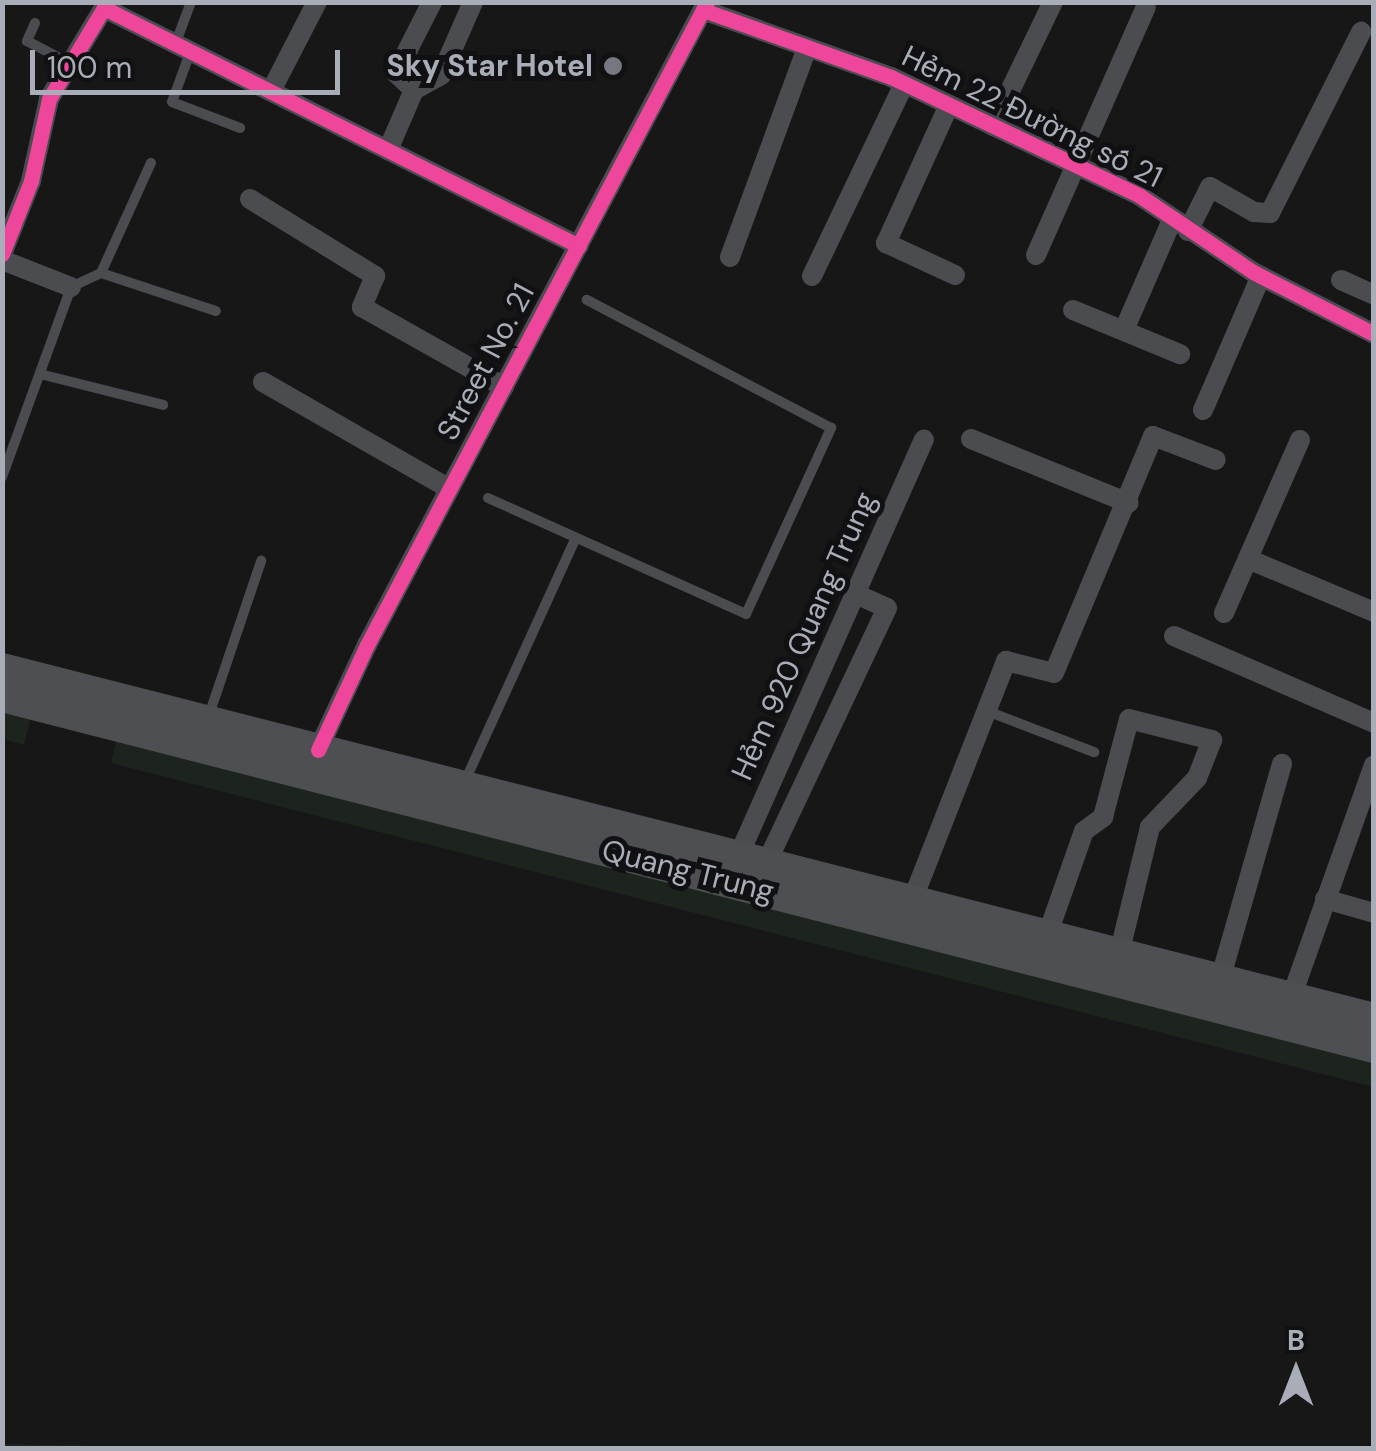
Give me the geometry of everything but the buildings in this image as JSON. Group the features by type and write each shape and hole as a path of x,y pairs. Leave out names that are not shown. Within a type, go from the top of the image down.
{"main road":[{"name":"Quang Trung","path":"2,669 80,702 1374,1047"},
{"name":"Quang Trung","path":"2,696 80,702 208,721 313,762 463,787 1374,1020"}],"street":[{"path":"271,91 317,2"},
{"path":"432,2 396,74 414,90 428,88 441,74 473,2"},
{"path":"993,126 1052,2"},
{"path":"70,286 2,257 30,181 44,110 99,5 579,246"},
{"name":"Hẻm 22 Đường số 21","path":"705,6 904,84 1076,166 1261,276 1374,334"},
{"name":"Street No. 21","path":"313,762 450,489 705,6"},
{"path":"1036,255 1146,7"},
{"path":"1124,330 1180,226 1210,187 1254,212 1270,213 1361,32"},
{"path":"730,257 808,48"},
{"path":"812,276 904,84"},
{"path":"388,150 414,90"},
{"path":"949,105 886,243 955,275"},
{"path":"250,200 375,276 362,308 504,388"},
{"path":"1203,410 1261,276"},
{"path":"1341,280 1374,296"},
{"path":"1073,310 1180,354"},
{"path":"263,382 450,489"},
{"path":"912,901 1006,662 1054,673 1129,503 1153,436 1216,460"},
{"path":"971,439 1129,503"},
{"name":"Hẻm 920 Quang Trung","path":"752,861 856,594 924,440"},
{"path":"1224,613 1300,440"},
{"path":"1248,559 1374,612"},
{"path":"752,861 887,608 856,594"},
{"path":"1174,636 1374,723"},
{"path":"1046,936 1084,831 1103,817 1129,719 1212,740 1198,778 1150,826 1119,954"},
{"path":"1220,980 1282,764"},
{"path":"1292,998 1325,898 1366,803 1374,765"},
{"path":"1325,898 1374,913"}],"lane":[{"path":"192,2 172,102 240,128"},
{"path":"34,23 28,41 69,63"},
{"path":"102,273 151,163"},
{"path":"2,477 70,286 102,273 216,311"},
{"path":"488,498 746,614 831,428 588,300"},
{"path":"40,374 163,404"},
{"path":"463,787 575,540"},
{"path":"208,721 262,561"},
{"path":"986,710 1094,752"}],"shaded area":[{"path":"2,709 31,716 24,745 3,739"},
{"path":"117,737 1373,1058 1373,1087 111,763"},
{"path":"3,1444 220,1448 3,1448"}],"cycle path":[{"path":"318,750 367,645 707,2"},
{"path":"2,254 31,181 49,99 104,8 579,246"},
{"path":"703,10 891,77 1140,196 1253,272 1374,334"}],"place":[{"name":"Sky Star Hotel","path":"613,66"}]}
